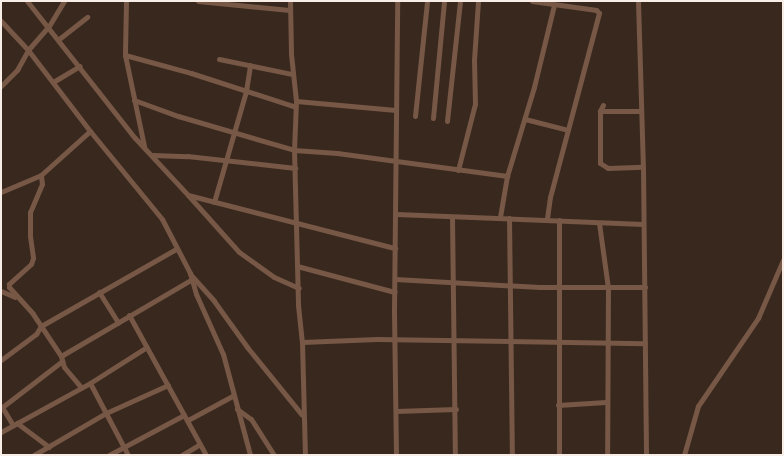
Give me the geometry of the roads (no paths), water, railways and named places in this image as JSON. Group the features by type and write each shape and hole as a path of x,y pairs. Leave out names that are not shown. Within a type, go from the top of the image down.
{"street":[{"path":"1,86 18,70 28,50 49,26 64,1"},
{"path":"126,1 125,55 144,147"},
{"path":"198,1 290,10"},
{"path":"290,1 292,74 296,104 294,150 297,266 299,288 298,305 302,342 302,416 305,455"},
{"path":"396,455 395,248 397,162 397,1"},
{"path":"415,116 428,1"},
{"path":"433,118 444,1"},
{"path":"447,121 460,1"},
{"path":"458,170 475,104 474,60 478,1"},
{"path":"532,1 596,10 599,13 550,197 547,219"},
{"path":"638,1 640,111 643,167 646,455"},
{"path":"30,2 144,147 153,155 239,252 274,277 299,288"},
{"path":"500,217 507,176 525,119 554,5"},
{"path":"59,39 87,17"},
{"path":"1,21 28,50 90,131 161,217 176,249 190,273 214,301 247,347 302,416"},
{"path":"125,55 142,58 246,91 296,104 396,110"},
{"path":"219,58 292,74"},
{"path":"214,202 246,91 250,64"},
{"path":"53,82 80,66"},
{"path":"134,100 233,133 294,150 507,176"},
{"path":"603,104 600,111 600,163 603,166 643,167"},
{"path":"600,111 640,111"},
{"path":"525,119 568,130"},
{"path":"1,192 41,175 90,131"},
{"path":"153,155 187,156 295,168"},
{"path":"41,175 42,184 30,212 30,236 33,258 31,264 9,284 10,291 41,326 61,356 61,362 81,387"},
{"path":"188,195 395,248"},
{"path":"396,214 452,217 500,217 643,224"},
{"path":"452,217 456,408 455,455"},
{"path":"509,218 512,455"},
{"path":"559,220 559,455"},
{"path":"599,223 608,288 606,402 607,455"},
{"path":"1,360 36,334 41,326 176,249"},
{"path":"684,455 698,406 758,318 783,260"},
{"path":"297,266 395,292"},
{"path":"190,273 223,354 250,455"},
{"path":"61,356 192,279"},
{"path":"395,279 511,286 608,288 645,287"},
{"path":"1,291 18,299"},
{"path":"100,292 118,322"},
{"path":"129,315 206,455"},
{"path":"302,342 396,340 607,344 645,343"},
{"path":"1,432 90,383 148,348"},
{"path":"49,447 15,424 2,408 61,362"},
{"path":"90,383 128,455"},
{"path":"34,455 106,414 168,385"},
{"path":"188,420 234,395"},
{"path":"558,405 606,402"},
{"path":"396,411 456,408"},
{"path":"237,409 251,419 274,455"},
{"path":"109,455 123,446 184,415"},
{"path":"182,455 200,444"}]}
